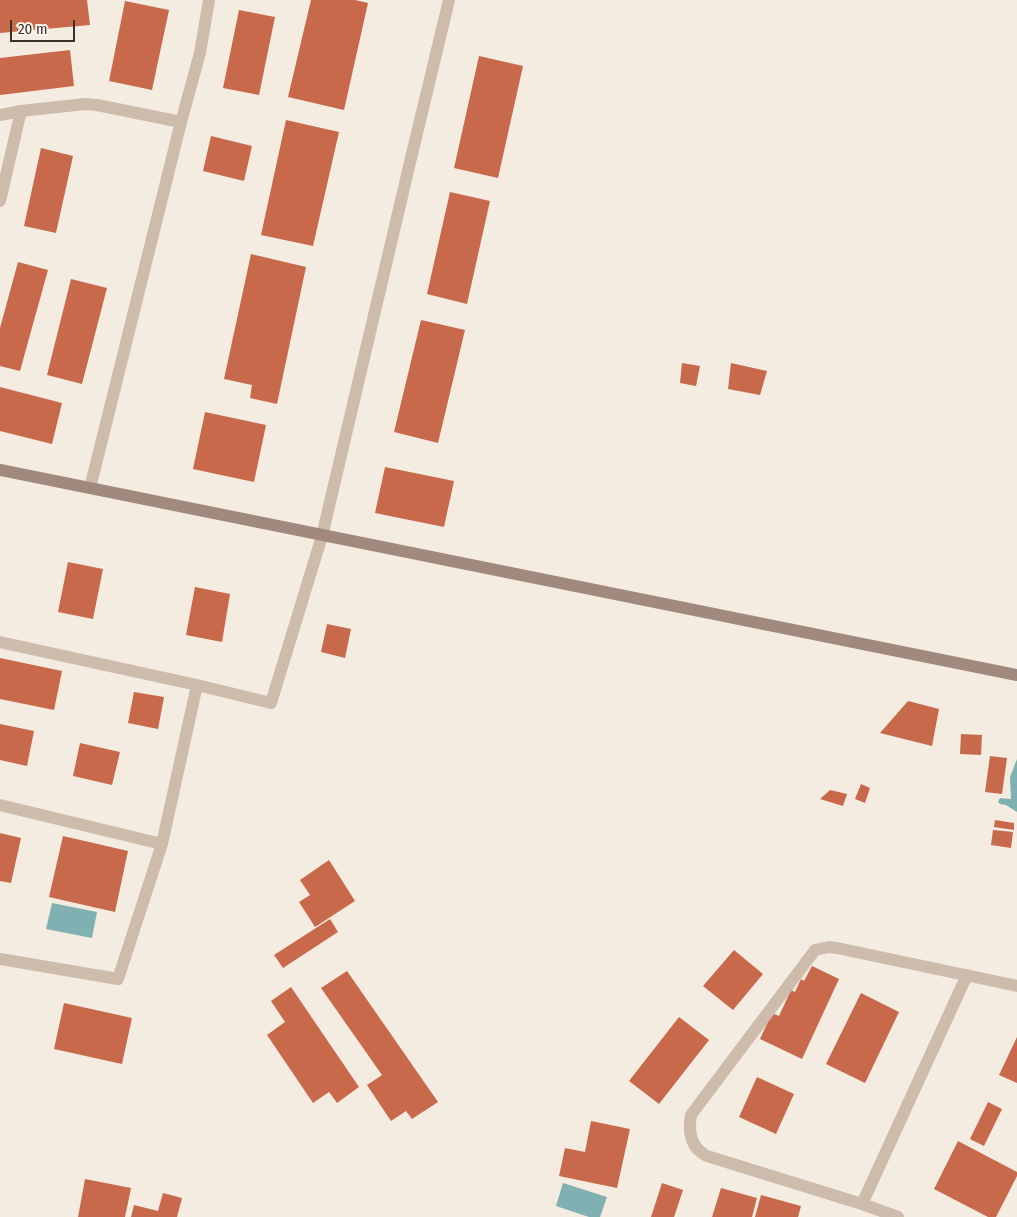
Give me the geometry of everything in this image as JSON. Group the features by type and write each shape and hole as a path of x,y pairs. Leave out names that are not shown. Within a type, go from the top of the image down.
{"street":[{"path":"90,488 181,122 200,53 209,0"},
{"path":"0,642 271,703 322,536 449,0"},
{"path":"0,115 85,104 181,122"},
{"path":"0,202 21,111"},
{"path":"0,470 1017,675"},
{"path":"0,959 118,980 162,844 197,685"},
{"path":"0,805 162,844"},
{"path":"898,1217 700,1153 692,1140 689,1124 691,1115 815,950 829,947 837,948 1017,986"},
{"path":"862,1204 967,975"}],"water":[{"path":"1017,759 1017,812 998,802 1000,798 1011,799 1010,777"},
{"path":"52,903 97,912 92,938 46,929"},
{"path":"563,1183 607,1197 600,1217 589,1217 556,1206"}],"building":[{"path":"0,0 87,0 90,25 0,33"},
{"path":"311,0 355,0 368,3 344,110 288,97"},
{"path":"125,1 169,10 152,90 109,81"},
{"path":"239,10 275,17 259,95 223,88"},
{"path":"70,50 74,86 0,95 0,58"},
{"path":"479,56 523,66 498,178 454,168"},
{"path":"286,120 339,132 313,246 261,235"},
{"path":"211,136 252,146 244,181 203,171"},
{"path":"41,148 73,156 56,233 24,226"},
{"path":"450,192 490,201 467,304 427,294"},
{"path":"251,254 306,267 277,404 250,398 252,385 224,379"},
{"path":"18,262 48,270 20,371 0,366 0,328"},
{"path":"71,279 107,288 82,384 47,375"},
{"path":"421,320 465,330 438,443 394,432"},
{"path":"682,363 700,366 696,386 680,383"},
{"path":"731,363 767,371 760,395 728,389"},
{"path":"0,387 62,403 52,444 0,431"},
{"path":"205,412 266,425 254,482 193,469"},
{"path":"385,467 454,481 444,527 375,513"},
{"path":"68,562 103,569 93,619 58,612"},
{"path":"195,587 230,594 222,642 186,635"},
{"path":"327,624 351,629 345,658 321,652"},
{"path":"0,658 62,671 54,710 0,699"},
{"path":"134,692 164,697 158,729 128,723"},
{"path":"908,701 939,709 932,746 880,733"},
{"path":"0,724 34,731 27,766 0,760"},
{"path":"961,734 982,735 981,755 960,754"},
{"path":"80,743 120,752 112,785 73,776"},
{"path":"990,756 1007,758 1002,794 985,792"},
{"path":"861,784 870,788 865,803 855,799"},
{"path":"830,790 847,794 843,806 820,799"},
{"path":"995,820 1014,823 1014,830 994,827"},
{"path":"993,830 1013,832 1011,848 991,845"},
{"path":"0,833 21,838 11,883 0,881"},
{"path":"63,836 128,851 115,912 49,897"},
{"path":"329,860 355,901 315,927 299,902 310,895 300,880"},
{"path":"330,919 338,932 283,968 274,955"},
{"path":"734,950 763,974 733,1010 703,986"},
{"path":"812,966 839,979 802,1059 760,1039 772,1013 779,1016 791,990 795,992 801,979 804,981"},
{"path":"347,971 438,1102 412,1119 406,1111 391,1121 367,1085 382,1075 321,988"},
{"path":"291,987 359,1087 337,1103 329,1092 313,1103 267,1035 285,1022 271,1001"},
{"path":"861,993 899,1012 865,1083 826,1064"},
{"path":"64,1003 132,1018 122,1064 54,1049"},
{"path":"679,1017 709,1040 659,1104 629,1081"},
{"path":"1017,1037 1017,1083 999,1075"},
{"path":"757,1077 794,1094 776,1134 739,1117"},
{"path":"988,1102 1002,1109 984,1146 970,1139"},
{"path":"591,1121 630,1129 617,1188 559,1176 565,1148 585,1152"},
{"path":"958,1141 1017,1172 1017,1176 996,1217 988,1217 934,1189"},
{"path":"85,1179 131,1188 125,1217 78,1217"},
{"path":"662,1183 683,1190 674,1217 651,1217"},
{"path":"721,1188 757,1198 752,1217 712,1217"},
{"path":"163,1193 182,1198 177,1217 131,1217 134,1205 158,1211"},
{"path":"761,1195 801,1206 798,1217 755,1217"}]}
